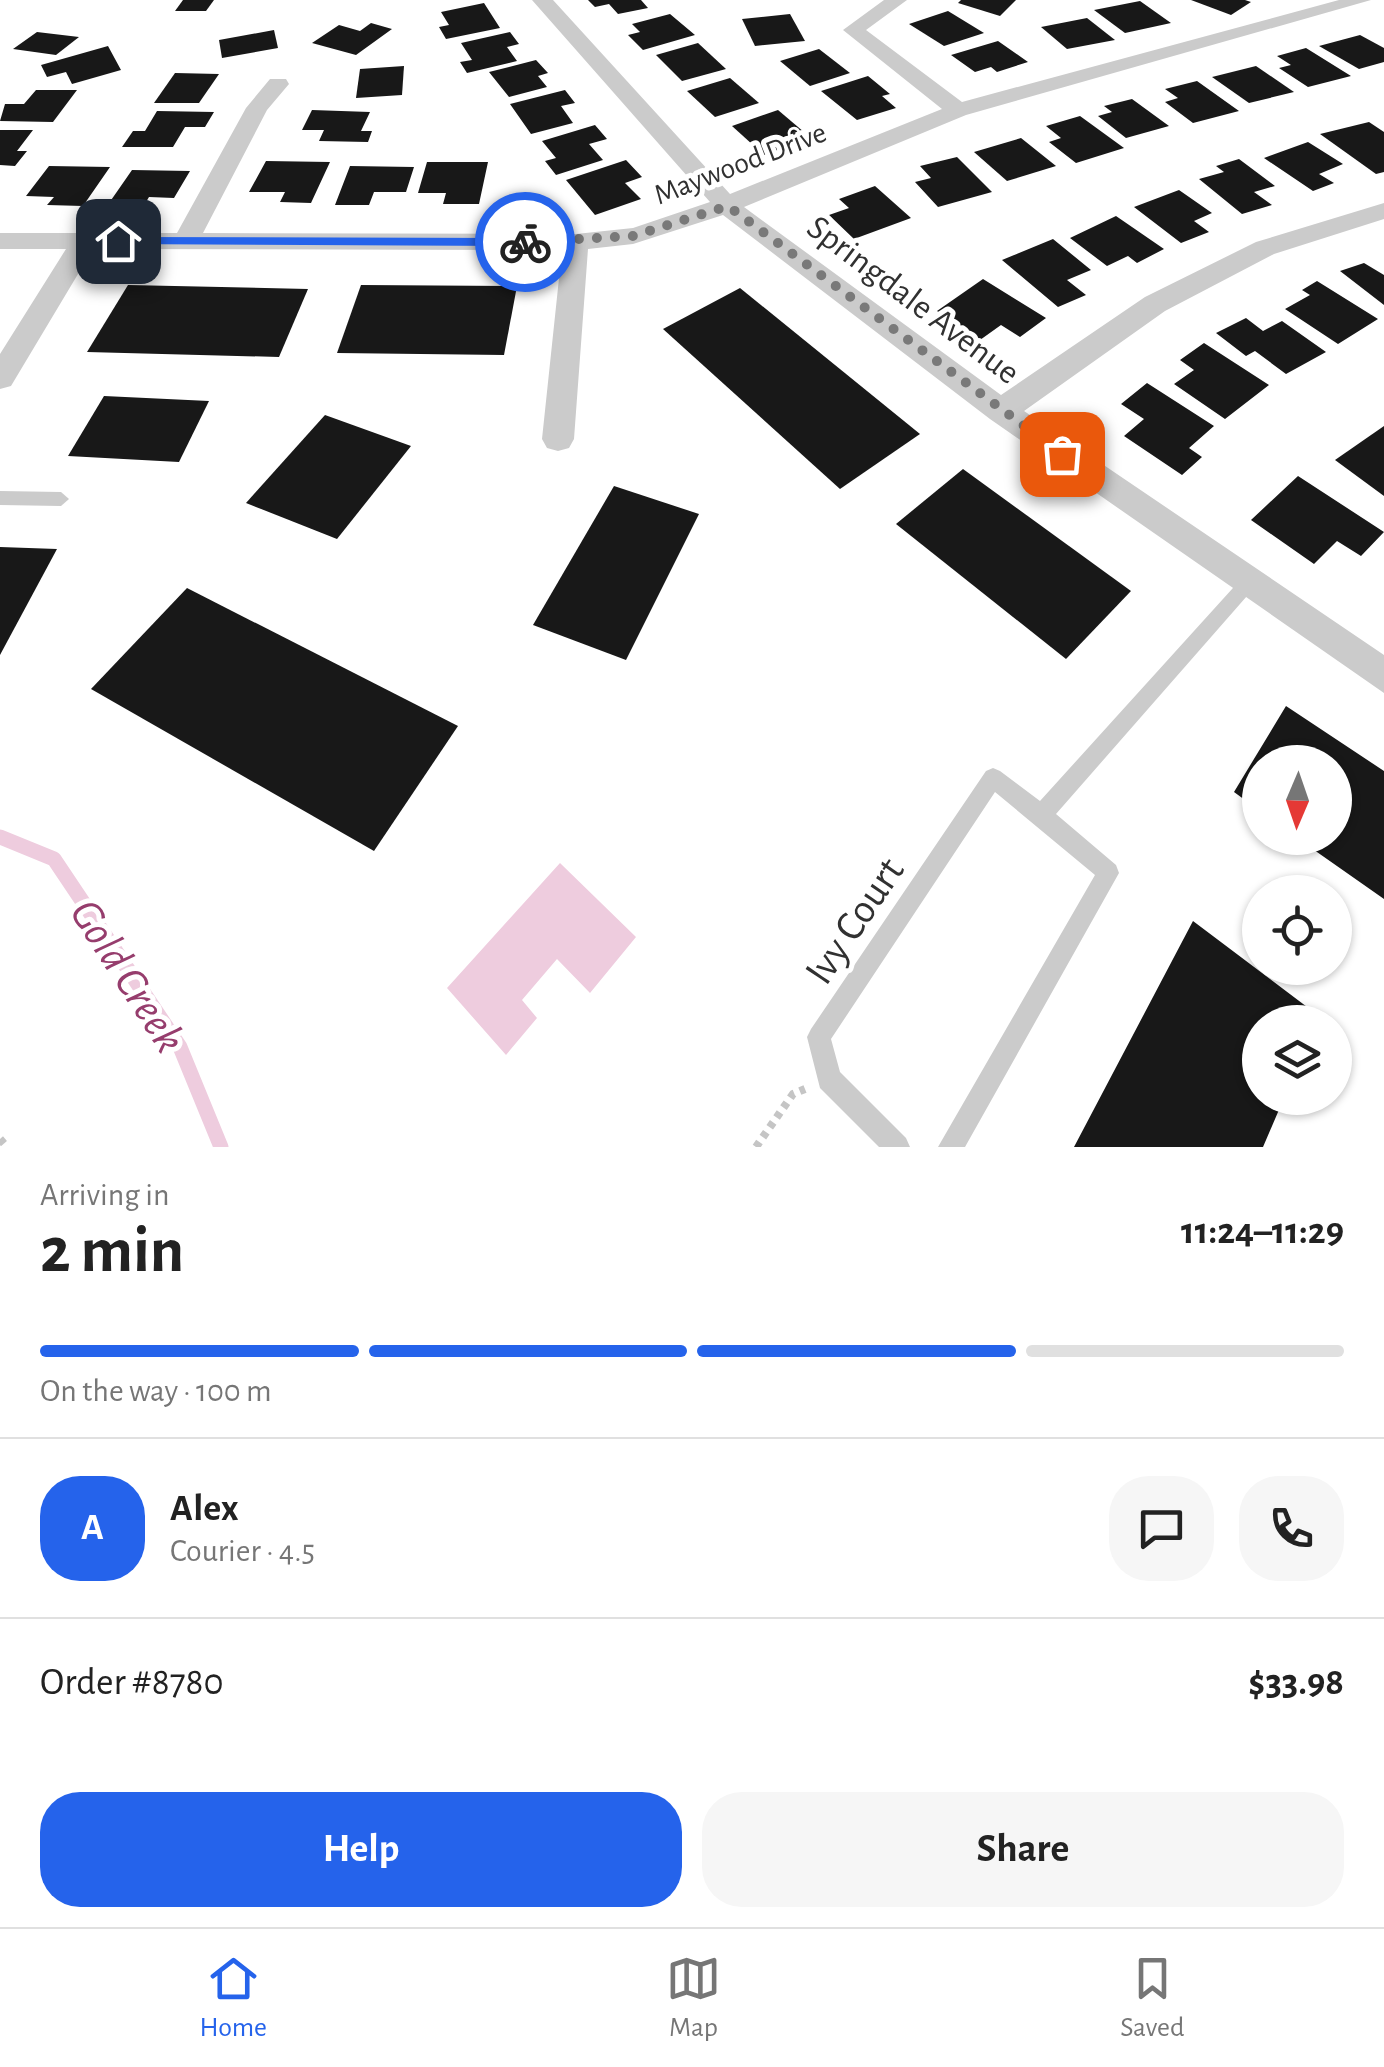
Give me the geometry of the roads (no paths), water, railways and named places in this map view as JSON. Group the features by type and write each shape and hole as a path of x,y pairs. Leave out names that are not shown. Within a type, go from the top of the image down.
{"street":[{"name":"Springdale Avenue","path":"542,0 728,206 1000,411 1382,671"},
{"path":"898,0 853,30 958,110"},
{"name":"Maywood Drive","path":"0,242 576,242 633,236 728,206 958,110 1309,5 1361,0"},
{"path":"186,241 257,108 278,84"},
{"path":"1000,411 1154,304 1265,248 1384,211"},
{"path":"0,378 84,242"},
{"path":"558,439 576,242"}],"lane":[{"path":"0,498 61,499"},
{"path":"1041,815 1248,582"},
{"name":"Ivy Court","path":"898,1147 829,1079 819,1037 993,778 1108,873 951,1147"}],"waterway":[{"name":"Gold Creek","path":"0,837 54,859 180,1047 221,1147"}]}
